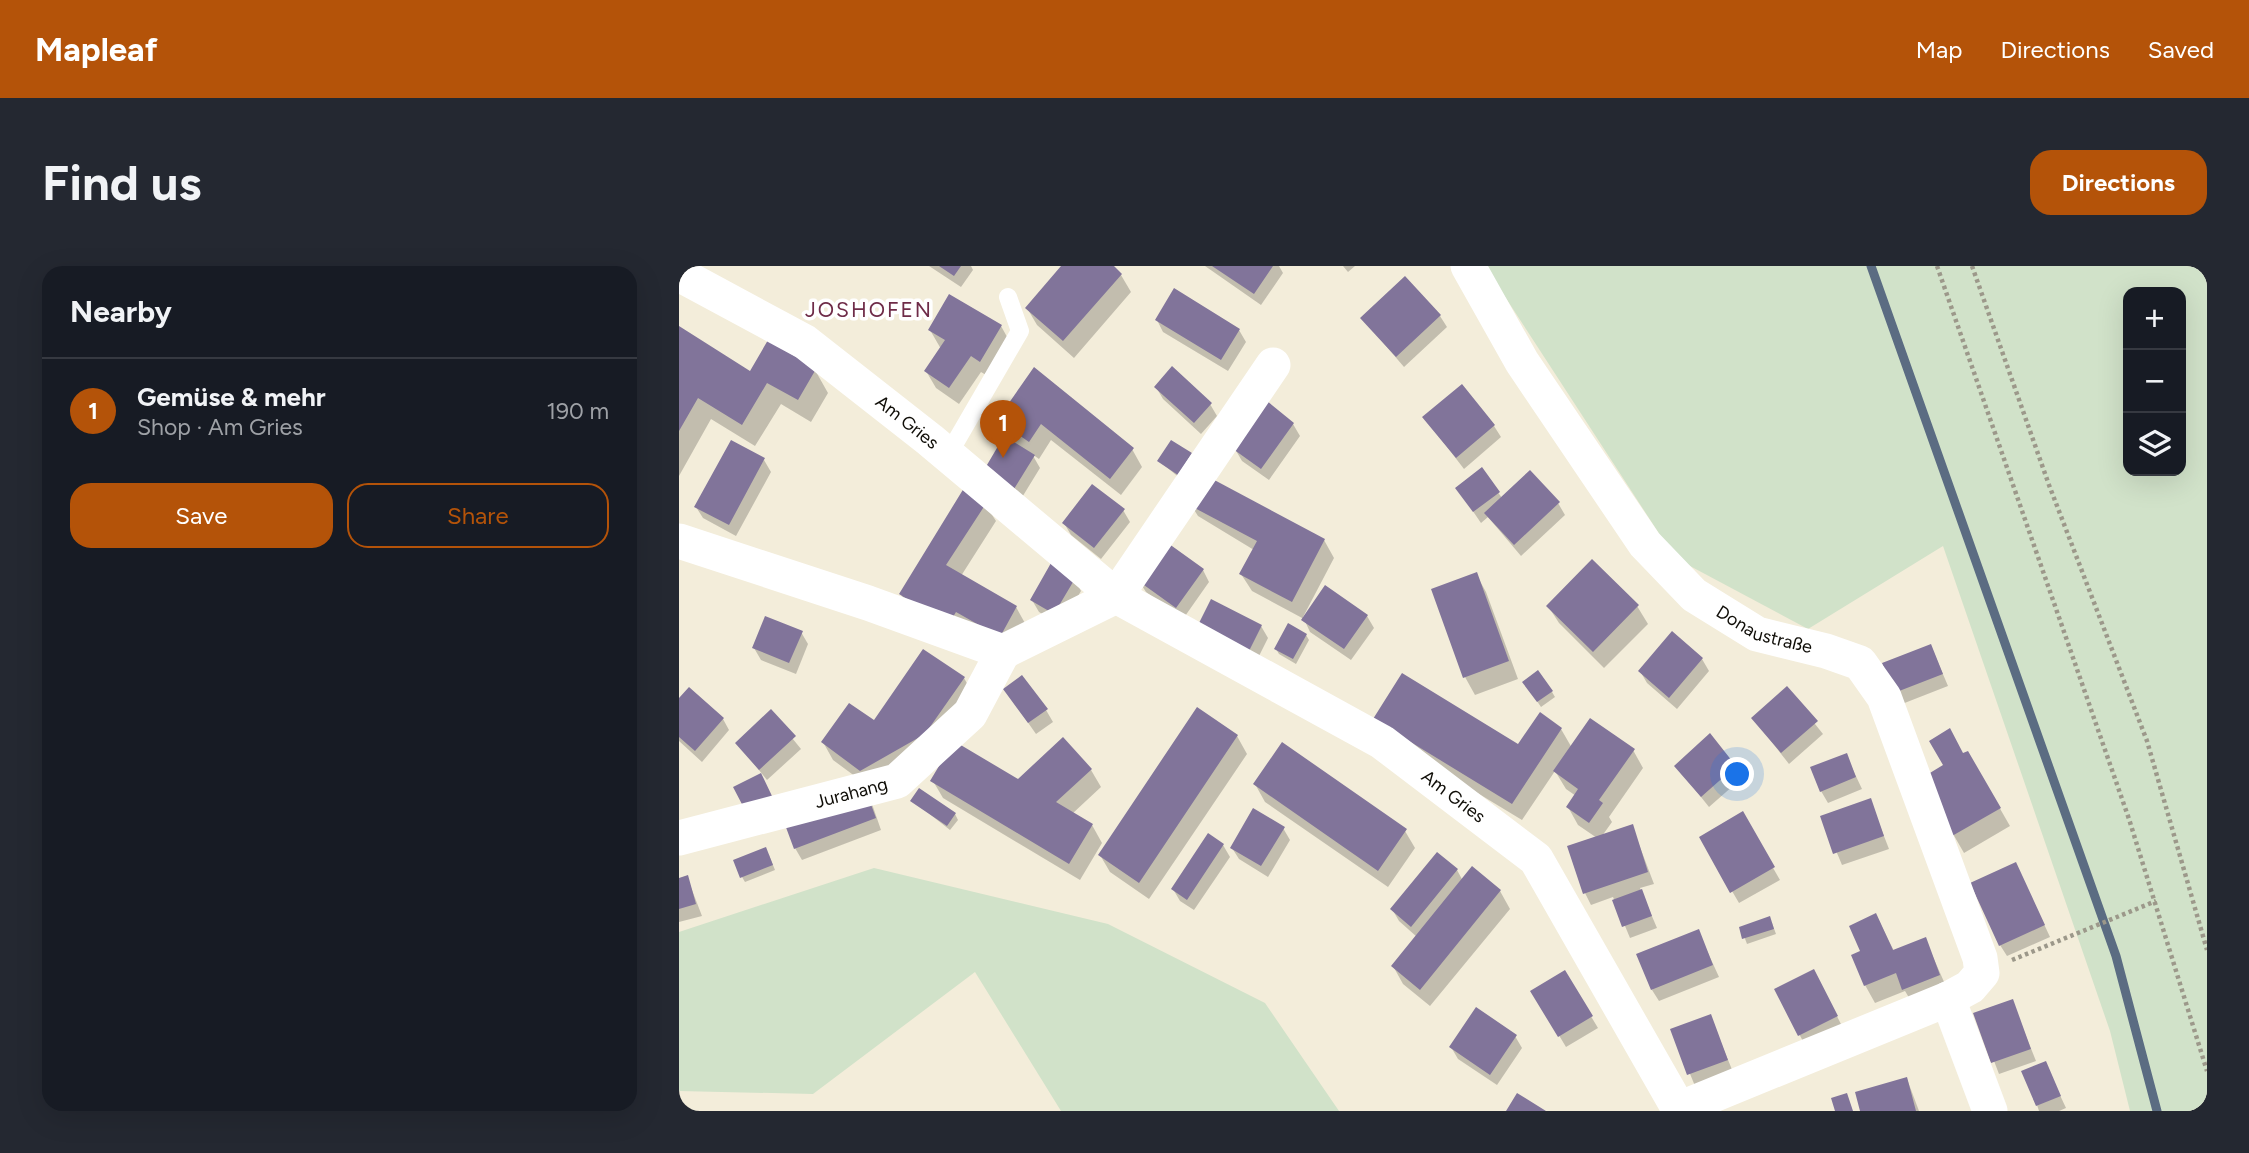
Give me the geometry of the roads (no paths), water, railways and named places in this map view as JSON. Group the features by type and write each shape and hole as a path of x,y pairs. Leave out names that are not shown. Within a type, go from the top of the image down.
{"street":[{"name":"Donaustraße","path":"1468,266 1522,362 1645,544 1694,595 1757,635 1826,651 1860,663 1884,697 1980,958 1982,973 1970,987 1948,999"},
{"name":"Am Gries","path":"679,274 805,342 949,455 1116,596 1382,742 1536,859 1680,1110"},
{"path":"679,541 869,603 1003,652 1116,596 1273,365"},
{"name":"Jurahang","path":"680,837 897,781 970,714 1003,652"},
{"path":"1680,1110 1948,999 1990,1111"}],"lane":[{"path":"949,455 1020,331 1008,298"}],"waterway":[{"path":"1871,266 2116,956 2157,1111"}],"place":[{"name":"Gemüse & mehr","path":"1003,458"}],"district":[{"name":"JOSHOFEN","path":"869,309"}]}
